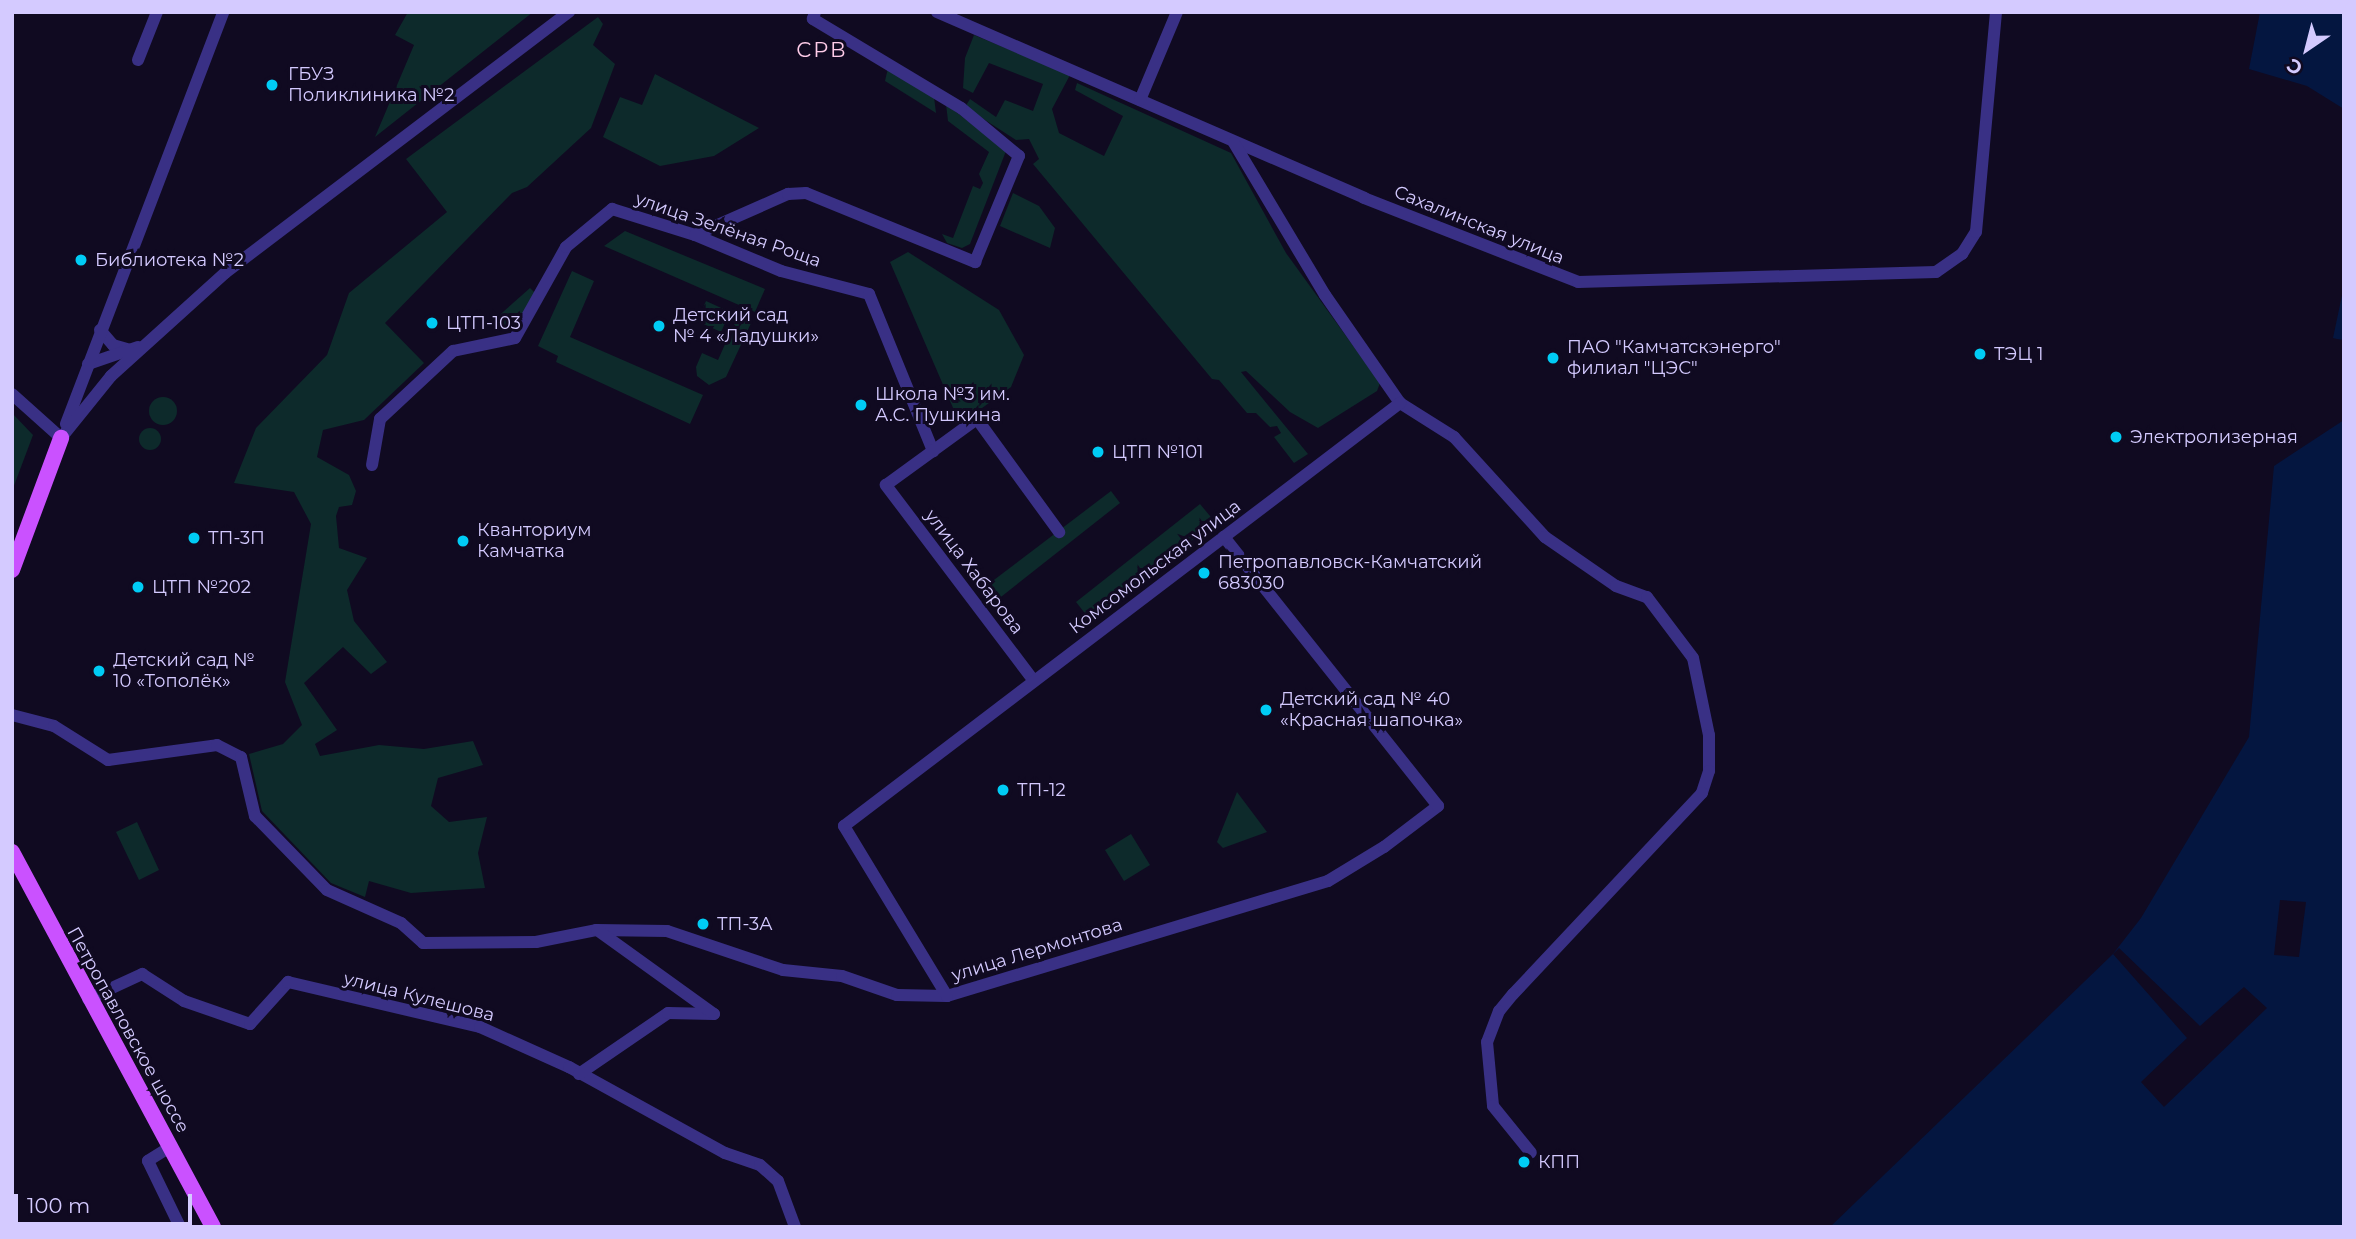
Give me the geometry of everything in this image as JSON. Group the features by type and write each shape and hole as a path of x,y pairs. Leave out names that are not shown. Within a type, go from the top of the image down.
{"main road":[{"path":"12,570 61,438"},
{"name":"Петропавловское шоссе","path":"12,852 88,999 213,1227"}],"street":[{"path":"138,60 157,12"},
{"path":"61,438 223,12"},
{"path":"61,438 111,376 225,273 569,12"},
{"path":"695,235 788,194 806,193 975,262 1019,156 961,108 813,19 815,12"},
{"name":"Сахалинская улица","path":"937,12 1234,143 1508,258 1577,282 1936,272 1962,254 1976,232 1996,12"},
{"path":"1140,100 1177,12"},
{"path":"1234,143 1325,295 1400,403 1454,437 1545,537 1616,586 1647,597 1693,658 1702,690 1709,747 1709,771 1702,793 1513,994 1491,1032 1487,1076 1493,1106 1531,1153"},
{"name":"улица Зелёная Роща","path":"372,465 380,419 453,351 515,338 566,247 612,209 695,235 781,271 869,294 933,451"},
{"path":"100,330 113,345 132,350"},
{"path":"89,364 150,341"},
{"path":"84,377 94,380 111,376"},
{"path":"12,394 61,438"},
{"name":"Комсомольская улица","path":"947,996 844,826 1400,403"},
{"path":"933,451 977,419 1059,531"},
{"name":"улица Хабарова","path":"933,451 886,485 1034,681"},
{"name":"улица Лермонтова","path":"12,715 54,726 108,760 217,745 241,757 255,816 318,881 327,890 401,923 423,943 536,942 596,930 667,931 783,970 842,976 897,995 947,996 1328,881 1384,847 1438,806 1224,537"},
{"path":"579,1074 668,1013 714,1014 596,930"},
{"name":"улица Кулешова","path":"88,999 142,974 184,1001 250,1024 288,982 481,1027 579,1074 725,1153 760,1165 778,1181 795,1227"},
{"path":"170,1147 148,1161 180,1227"}],"green space":[{"path":"408,12 533,12 375,137 414,45 395,35"},
{"path":"598,17 603,24 593,45 615,64 591,128 527,187 512,193 385,323 424,363 364,420 323,430 317,457 349,475 356,491 352,505 339,507 336,516 339,548 367,558 347,590 354,621 387,662 371,674 343,647 304,683 337,730 315,744 320,756 379,745 424,749 473,741 483,765 438,778 431,806 449,822 487,817 478,853 485,888 411,893 369,881 365,897 331,883 262,811 249,754 283,744 302,725 285,682 311,524 294,492 234,483 256,428 327,355 349,293 447,212 406,159"},
{"path":"974,35 1070,75 1052,109 1059,133 1104,156 1123,116 1075,90 1077,83 1231,153 1286,253 1380,383 1377,391 1318,428 1290,412 1246,371 1241,372 1308,454 1294,463 1274,437 1281,433 1277,426 1270,427 1256,413 1247,413 1219,380 1212,379 1033,164 1039,159 1029,139 1016,140 965,107 970,99 996,117 1005,100 1033,111 1043,84 989,63 973,93 963,88 965,58"},
{"path":"888,68 934,97 936,113 885,81"},
{"path":"655,74 759,128 714,156 660,166 603,137 620,97 642,105"},
{"path":"946,104 1006,151 970,244 962,248 947,243 942,234 953,238 973,186 980,189 983,183 979,174 989,152 948,121"},
{"path":"1013,193 1039,206 1055,228 1050,248 1000,226"},
{"path":"625,231 765,289 755,312 604,246"},
{"path":"908,252 999,310 1024,355 1011,387 960,424 890,262"},
{"path":"572,271 594,281 570,337 703,395 690,424 556,362 558,356 538,346"},
{"path":"530,288 535,293 520,317 502,330 494,320"},
{"path":"706,301 730,312 721,332 697,321"},
{"path":"738,315 752,321 726,377 709,385 697,376 696,367 702,353 718,360"},
{"path":"163,397 173,401 177,411 173,421 163,425 153,421 149,411 153,401"},
{"path":"12,413 33,435 12,491"},
{"path":"150,428 158,431 161,439 158,447 150,450 142,447 139,439 142,431"},
{"path":"1111,491 1120,503 992,604 982,589"},
{"path":"1200,504 1215,522 1091,621 1076,602"},
{"path":"1237,792 1267,832 1223,848 1217,842"},
{"path":"137,822 159,870 139,880 116,832"},
{"path":"1131,834 1150,865 1124,881 1105,850"}],"water":[{"path":"2260,12 2344,12 2344,109 2307,86 2249,69"},
{"path":"2344,286 2344,340 2333,338"},
{"path":"2344,420 2344,1227 1830,1227 2113,954 2141,918 2249,737 2274,466"}],"pier":[{"path":"2280,900 2306,902 2299,957 2274,955"},
{"path":"2119,948 2200,1026 2244,987 2267,1008 2164,1107 2141,1082 2187,1038 2113,954"}],"place":[{"name":"ГБУЗ Поликлиника №2","path":"272,85"},
{"name":"Библиотека №2","path":"81,260"},
{"name":"ЦТП-103","path":"432,323"},
{"name":"Детский сад № 4 «Ладушки»","path":"659,326"},
{"name":"ТЭЦ 1","path":"1980,354"},
{"name":"ПАО \"Камчатскэнерго\" филиал \"ЦЭС\"","path":"1553,358"},
{"name":"Школа №3 им. А.С. Пушкина","path":"861,405"},
{"name":"Электролизерная","path":"2116,437"},
{"name":"ЦТП №101","path":"1098,452"},
{"name":"ТП-3П","path":"194,538"},
{"name":"Кванториум Камчатка","path":"463,541"},
{"name":"Петропавловск-Камчатский 683030","path":"1204,573"},
{"name":"ЦТП №202","path":"138,587"},
{"name":"Детский сад № 10 «Тополёк»","path":"99,671"},
{"name":"Детский сад № 40 «Красная шапочка»","path":"1266,710"},
{"name":"ТП-12","path":"1003,790"},
{"name":"ТП-3А","path":"703,924"},
{"name":"КПП","path":"1524,1162"}],"district":[{"name":"СРВ","path":"822,50"}]}
